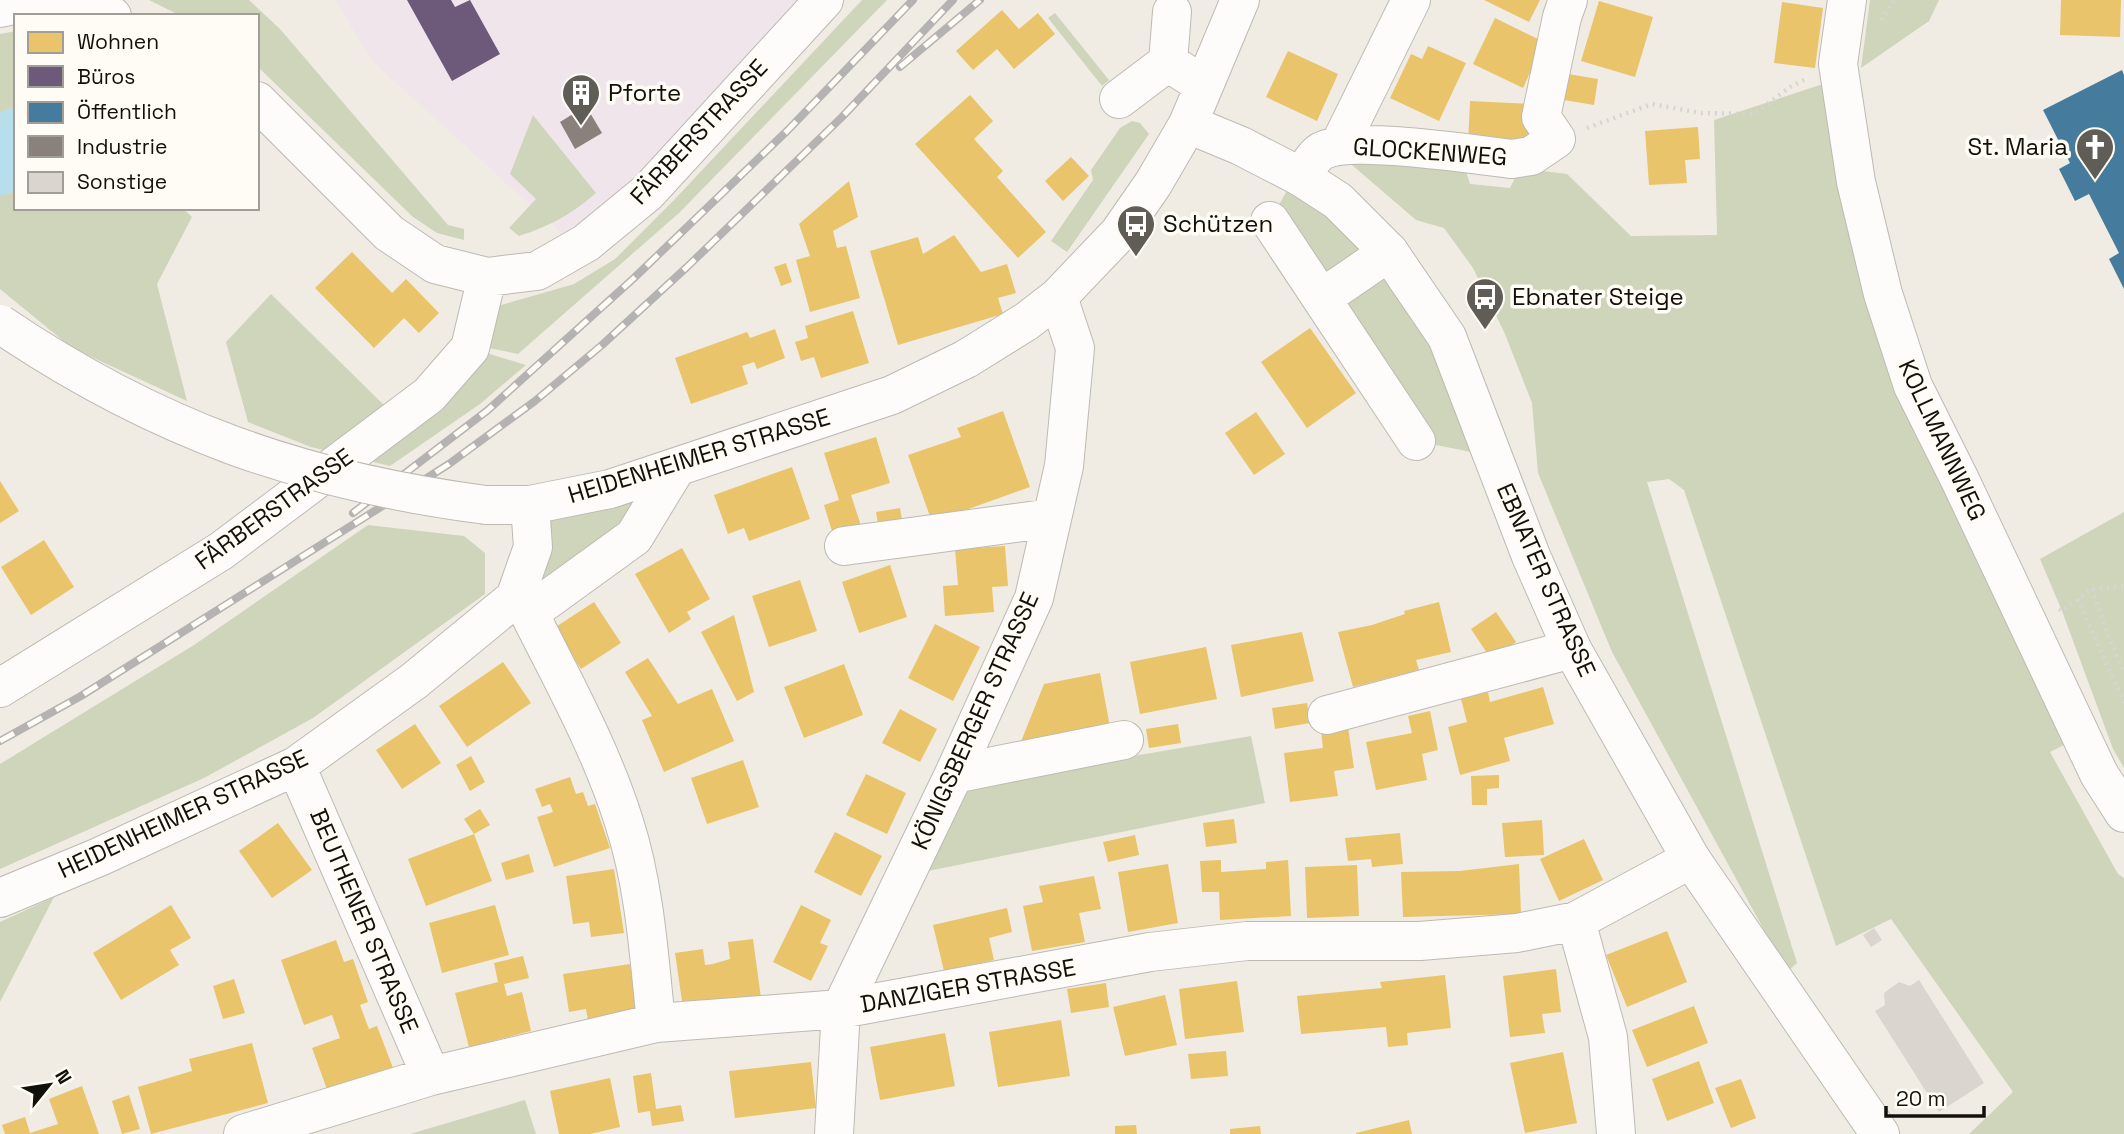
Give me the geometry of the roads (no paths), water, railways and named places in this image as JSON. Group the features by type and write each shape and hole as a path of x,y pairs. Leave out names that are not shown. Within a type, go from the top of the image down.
{"street":[{"path":"0,8 39,0 103,14"},
{"name":"FÄRBERSTRASSE","path":"259,103 389,233 436,264 487,276 537,271 586,243 648,192 824,0"},
{"name":"HEIDENHEIMER STRASSE","path":"0,324 106,390 167,420 231,446 297,468 363,485 486,505 530,505 610,489 892,395 966,359 1027,321 1058,297 1119,233 1153,184 1188,124 1240,0"},
{"name":"GLOCKENWEG","path":"1339,146 1411,0"},
{"name":"GLOCKENWEG","path":"1301,177 1320,151 1339,146 1389,146 1513,159 1531,156 1556,139 1541,117 1568,0"},
{"name":"KOLLMANNWEG","path":"1847,0 1838,64 1856,182 1883,294 1913,386 1960,480 2054,634 2099,774 2124,813"},
{"path":"1119,99 1168,62 1172,12"},
{"path":"1168,62 1203,85"},
{"name":"EBNATER STRASSE","path":"1188,124 1241,146 1301,177 1338,201 1389,252 1447,337 1531,556 1572,649 1691,859 1880,1134"},
{"path":"1270,221 1416,441"},
{"path":"1322,298 1389,252"},
{"name":"FÄRBERSTRASSE","path":"0,688 221,551 429,395 470,348 487,276"},
{"name":"KÖNIGSBERGER STRASSE","path":"834,1134 841,1009 954,774 1034,598 1064,466 1075,348 1058,297"},
{"name":"HEIDENHEIMER STRASSE","path":"0,898 99,857 296,766 522,606 634,537 676,468"},
{"path":"530,505 533,547 522,606 596,747 625,824 643,903 656,1023"},
{"path":"844,546 1052,518"},
{"path":"1327,715 1572,649"},
{"path":"954,774 1124,740"},
{"name":"BEUTHENER STRASSE","path":"296,766 431,1076"},
{"name":"DANZIGER STRASSE","path":"243,1134 431,1076 656,1023 841,1009 1150,952 1247,941 1420,941 1517,933 1576,921 1691,859"},
{"path":"1576,921 1608,1037 1616,1134"}],"waterway":[{"path":"0,165 14,141"}],"railway":[{"path":"353,513 488,410 634,278 788,130 913,0"},
{"path":"0,741 81,696 449,464 535,401 602,345 687,267 842,117 953,0"},
{"path":"900,67 980,0"}],"place":[{"name":"Pforte","path":"581,127"},
{"name":"St. Maria","path":"2095,181"},
{"name":"Schützen","path":"1136,258"},
{"name":"Ebnater Steige","path":"1485,331"}]}
